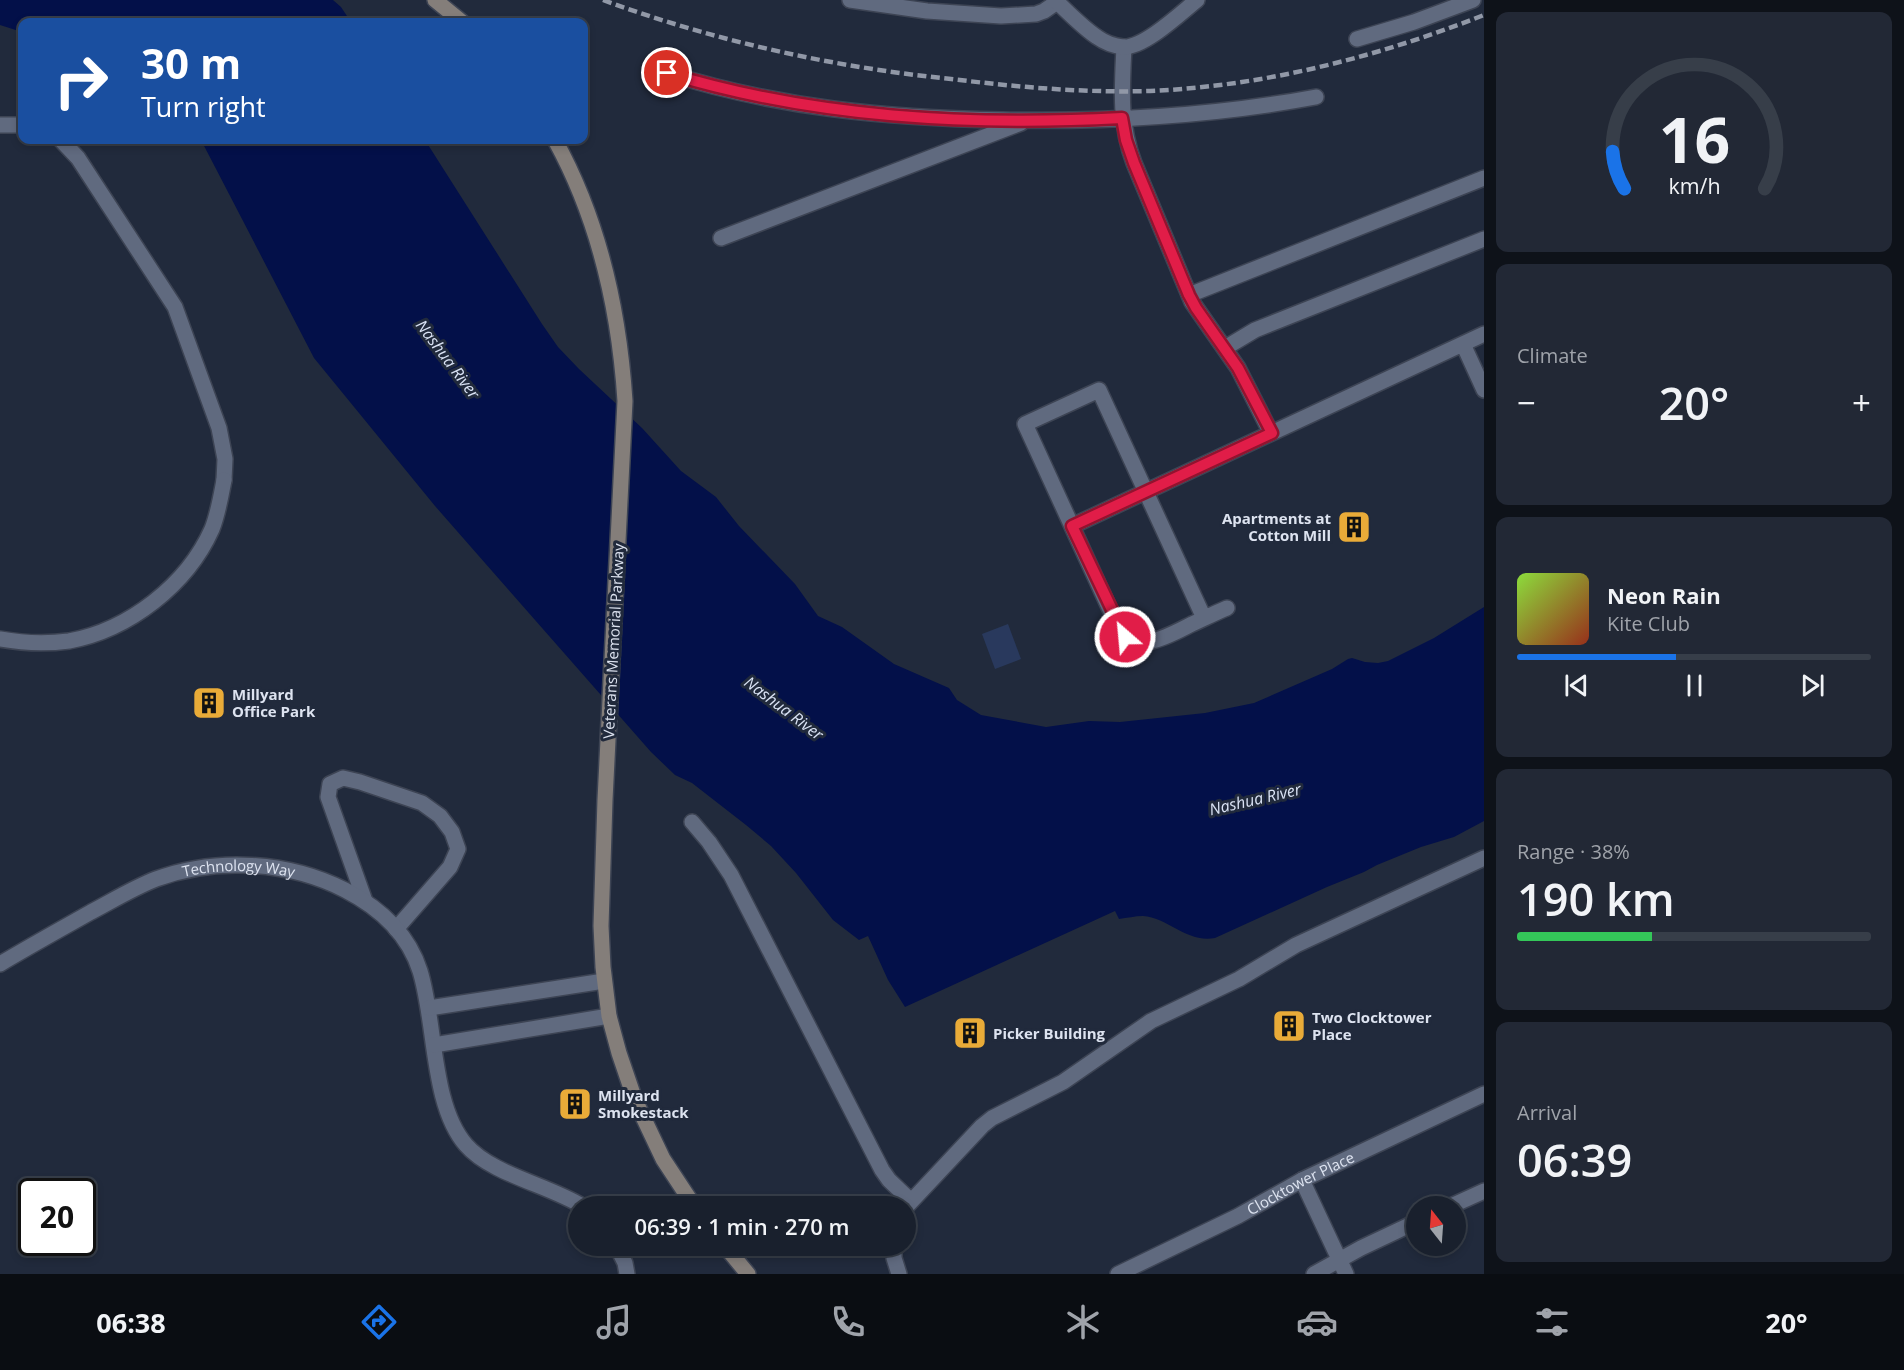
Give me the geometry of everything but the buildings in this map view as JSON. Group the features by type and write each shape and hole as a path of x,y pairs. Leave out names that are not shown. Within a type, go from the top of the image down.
{"main road":[{"path":"435,0 457,18"},
{"name":"Veterans Memorial Parkway","path":"557,144 583,198 602,253 610,285 620,347 624,400 601,926 606,998 623,1069 641,1114 663,1159 687,1196"},
{"path":"733,1256 748,1274"}],"street":[{"path":"850,0 927,11 1007,16 1036,14 1044,11 1056,1 1096,37 1108,44 1124,47 1147,39 1197,0"},
{"path":"1356,39 1414,22 1473,0"},
{"path":"1124,47 1122,118 1126,140 1134,163 1189,295 1200,314 1226,348 1252,392 1272,433"},
{"path":"667,73 711,87 756,97 844,111 941,119 1122,118 1230,110 1316,97"},
{"path":"721,238 1029,120"},
{"path":"0,125 18,125"},
{"path":"0,639 44,643 74,640 117,624 154,602 181,576 207,538 218,509 224,480 225,459 219,428 175,307 78,158 65,144"},
{"path":"1189,295 1484,178"},
{"path":"1226,348 1247,334 1484,239"},
{"path":"1072,526 1484,334"},
{"path":"1463,344 1484,390"},
{"path":"1204,618 1099,390 1025,424 1125,637 1140,642 1153,641 1227,608"},
{"path":"365,902 328,797 330,784 343,778 422,803 440,816 452,832 458,849 450,867 396,929"},
{"path":"692,822 715,851 735,883 882,1170 902,1196"},
{"path":"916,1197 992,1118 1063,1082 1151,1021 1239,979 1296,945 1484,858"},
{"name":"Technology Way","path":"0,963 130,891 167,875 192,869 229,865 277,868 316,878 341,888 380,911 414,954 429,1008 443,1094 458,1134 465,1144 487,1162 568,1199"},
{"path":"429,1008 604,981"},
{"path":"434,1045 609,1016"},
{"name":"Clocktower Place","path":"1118,1274 1238,1216 1302,1180 1484,1094"},
{"path":"1302,1180 1346,1274"},
{"path":"1466,1199 1484,1191"},
{"path":"1314,1274 1406,1227"},
{"path":"622,1256 627,1274"},
{"path":"894,1256 898,1274"}],"shaded area":[{"path":"1008,624 1021,659 995,669 982,634"}],"water":[{"path":"0,0 333,0 348,18 18,18 18,31 0,25"},
{"name":"Nashua River","path":"203,144 428,144 558,347 642,428 681,471 716,497 739,526 795,584 818,616 842,627 894,664 949,688 957,700 981,715 1046,727 1089,721 1120,722 1205,713 1254,703 1332,669 1348,659 1378,663 1388,661 1434,638 1484,607 1484,821 1454,837 1421,847 1377,865 1215,938 1195,937 1161,921 1143,916 1119,919 1115,911 905,1007 888,980 868,936 859,940 833,920 796,873 771,846 692,783 675,775 651,752 435,506 314,358"}],"railway":[{"path":"603,0 688,28 818,60 976,82 1100,91 1193,88 1278,76 1403,44 1484,15"}],"place":[{"name":"Apartments at Cotton Mill","path":"1354,527"},
{"name":"Millyard Office Park","path":"209,703"},
{"name":"Two Clocktower Place","path":"1289,1026"},
{"name":"Picker Building","path":"970,1033"},
{"name":"Millyard Smokestack","path":"575,1104"}],"route":[{"path":"667,73 711,87 756,97 844,111 894,116 1029,120 1122,118 1126,140 1134,163 1189,295 1226,348 1252,392 1272,433 1072,526 1119,629 1125,637"}]}
